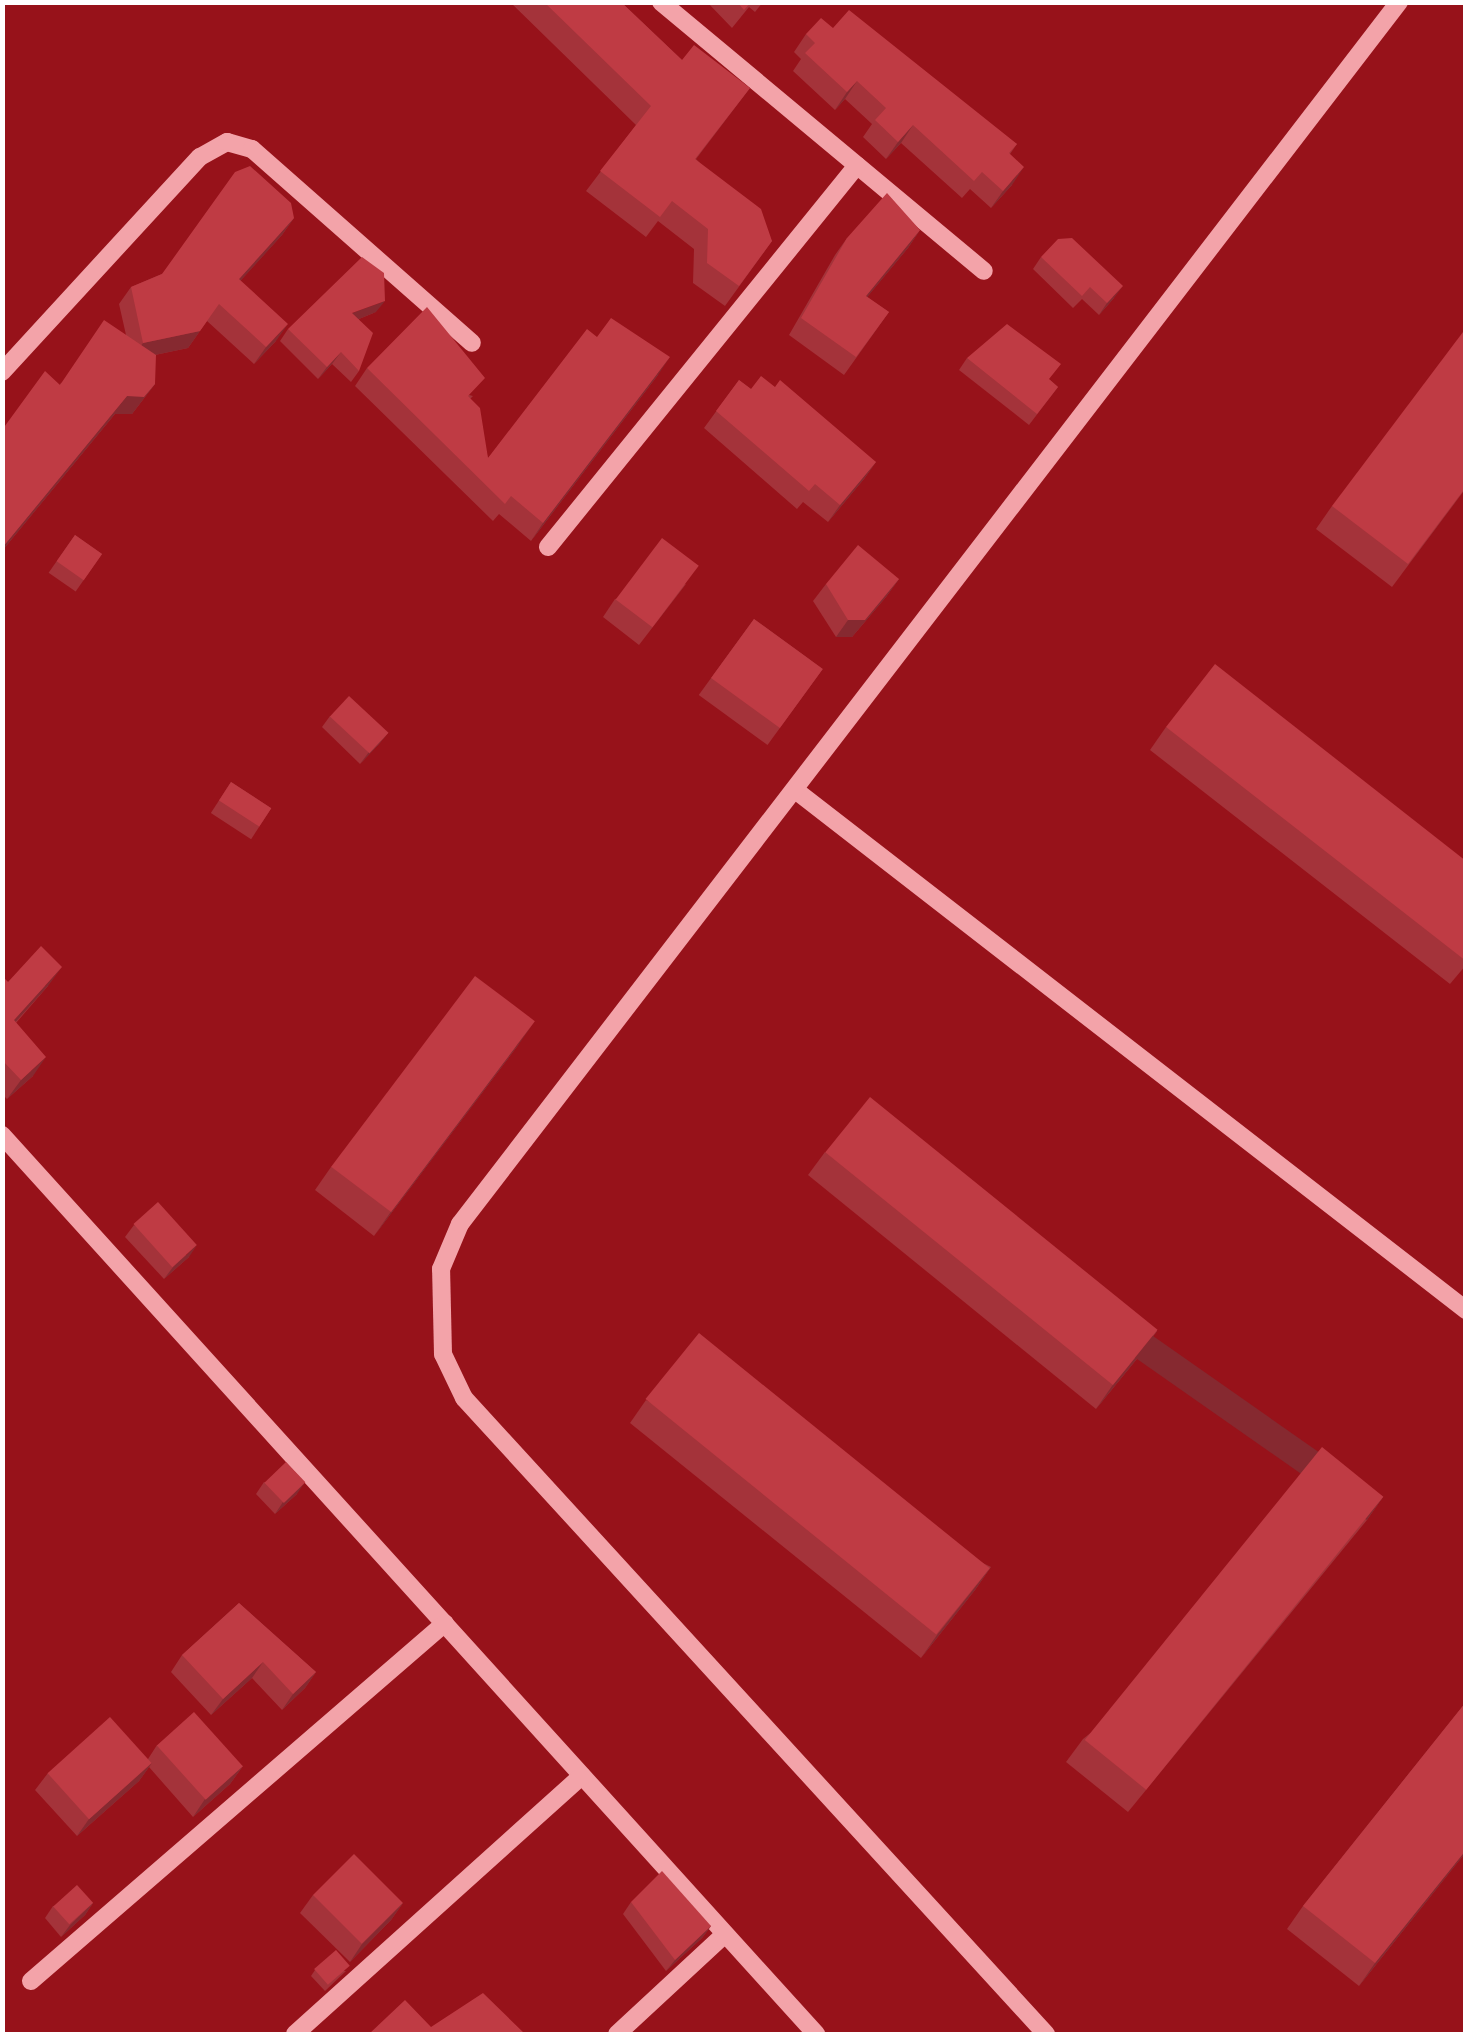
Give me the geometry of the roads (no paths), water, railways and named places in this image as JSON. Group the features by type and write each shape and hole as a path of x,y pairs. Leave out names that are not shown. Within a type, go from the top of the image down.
{"street":[{"path":"662,2 984,271"},
{"path":"1046,2034 694,1658 464,1398 443,1354 441,1270 460,1224 799,794 1399,2"},
{"path":"2,372 200,157 227,142 252,149 472,343"},
{"path":"548,548 857,166"},
{"path":"799,794 1466,1310"},
{"path":"2,1135 816,2034"},
{"path":"31,1981 444,1624"},
{"path":"295,2034 582,1776"},
{"path":"617,2034 725,1934"}]}
